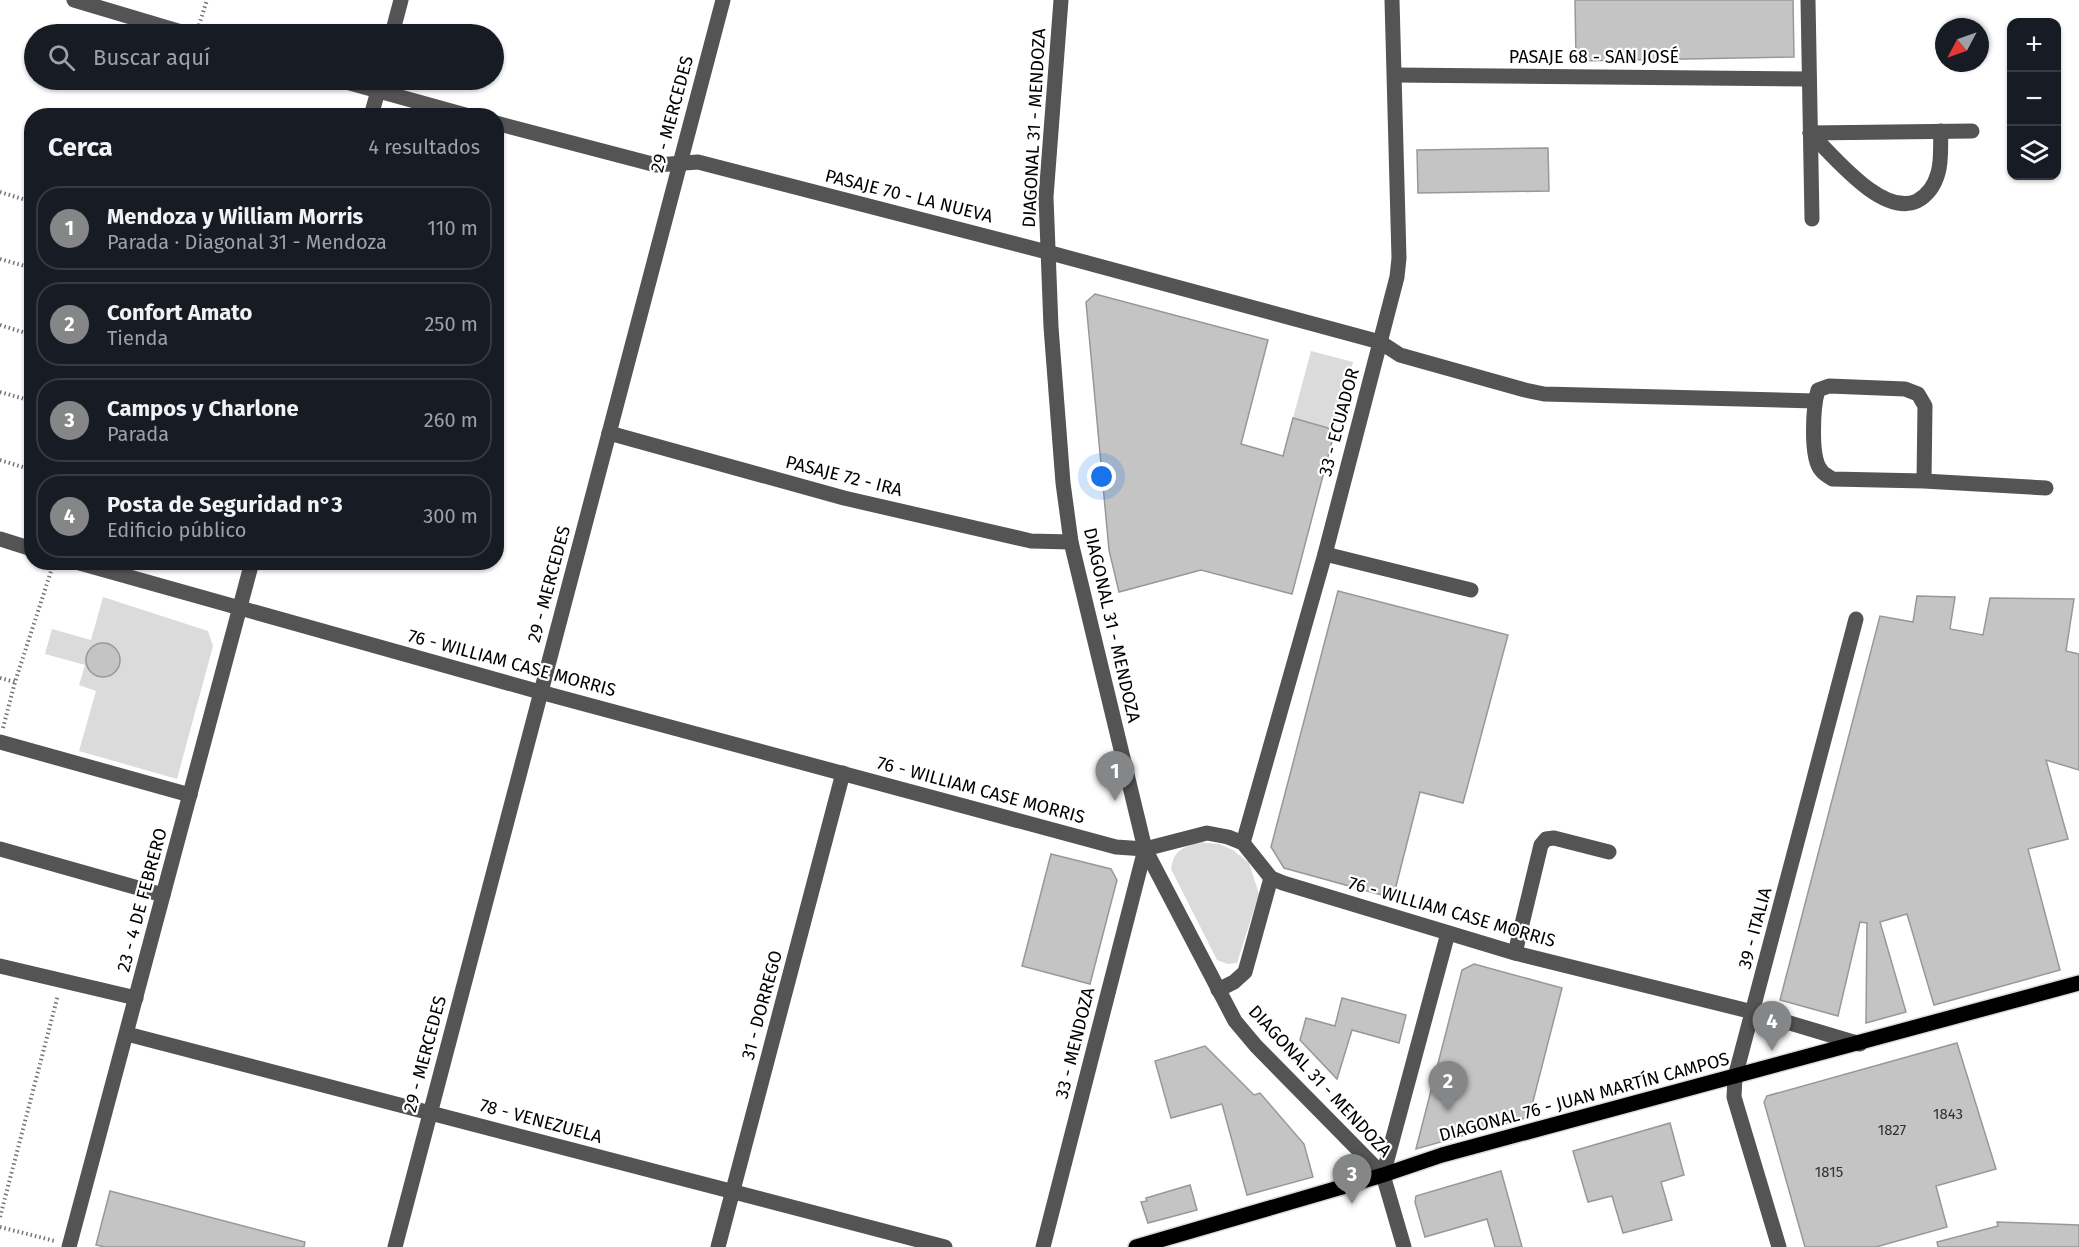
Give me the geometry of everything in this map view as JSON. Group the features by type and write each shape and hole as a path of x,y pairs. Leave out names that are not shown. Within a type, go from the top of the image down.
{"main road":[{"name":"DIAGONAL 76 - JUAN MARTÍN CAMPOS","path":"1136,1247 1383,1175 1442,1155 1860,1044 2079,983"}],"street":[{"path":"74,0 154,24"},
{"path":"395,24 401,0"},
{"name":"29 - MERCEDES","path":"395,1247 723,0"},
{"name":"DIAGONAL 31 - MENDOZA","path":"1061,0 1046,186 1047,252 1064,483 1071,542 1144,849 1235,1021 1383,1175"},
{"name":"33 - ECUADOR","path":"1243,843 1325,554 1397,277 1399,258 1392,0"},
{"path":"1808,0 1802,79 1810,134 1812,219"},
{"name":"PASAJE 68 - SAN JOSÉ","path":"1395,75 1802,79"},
{"path":"373,108 378,90"},
{"path":"394,90 446,108"},
{"name":"PASAJE 70 - LA NUEVA","path":"504,125 656,165 698,162 1047,252 1380,342 1400,355 1544,394 1815,402"},
{"path":"1810,134 1880,198 1903,204 1921,199 1935,183 1939,170 1941,131"},
{"path":"1810,134 1972,131"},
{"path":"1924,481 1925,406 1918,394 1905,389 1829,386 1818,390 1815,402 1815,459 1821,472 1832,479 1924,481 2046,488"},
{"name":"PASAJE 72 - IRA","path":"609,433 844,498 1031,541 1071,542"},
{"path":"0,539 24,546"},
{"path":"1325,554 1471,590"},
{"name":"76 - WILLIAM CASE MORRIS","path":"104,570 540,692 1116,847 1144,849 1207,833 1243,843"},
{"name":"23 - 4 DE FEBRERO","path":"69,1246 250,570"},
{"name":"39 - ITALIA","path":"1779,1247 1734,1097 1735,1077 1856,619"},
{"path":"2,735 190,795"},
{"name":"31 - DORREGO","path":"718,1247 843,773"},
{"path":"1515,953 1541,845 1546,839 1554,838 1609,852"},
{"path":"1218,990 1234,982 1245,972 1271,878 1243,843"},
{"path":"0,849 163,894"},
{"name":"33 - MENDOZA","path":"1043,1247 1144,849"},
{"name":"76 - WILLIAM CASE MORRIS","path":"1271,878 1515,953 1753,1012 1860,1044"},
{"path":"1404,1247 1383,1175 1448,933"},
{"path":"0,966 136,998"},
{"name":"78 - VENEZUELA","path":"127,1034 945,1247"}],"path":[{"path":"199,24 207,0"},
{"path":"0,192 24,200"},
{"path":"0,259 24,266"},
{"path":"0,325 24,332"},
{"path":"0,392 24,399"},
{"path":"0,460 24,468"},
{"path":"2,735 15,682 51,570"},
{"path":"0,678 15,682"},
{"path":"0,1217 62,980"},
{"path":"0,1227 69,1246"}],"shaded area":[{"path":"1311,351 1353,362 1335,430 1293,418"},
{"path":"103,597 208,631 213,646 177,779 79,751 96,691 79,685 85,665 45,654 52,629 91,640"},
{"path":"1199,842 1219,844 1233,850 1249,863 1259,894 1237,963 1228,964 1217,960 1171,869 1174,858 1180,851"}],"building":[{"path":"1575,0 1793,0 1794,57 1576,61"},
{"path":"1548,148 1549,191 1418,193 1417,150"},
{"path":"1095,294 1268,340 1241,444 1283,456 1293,418 1335,430 1292,594 1201,570 1119,592 1109,550 1086,302"},
{"path":"1338,591 1508,635 1463,803 1420,792 1393,898 1284,868 1271,847"},
{"path":"1917,596 1955,597 1950,629 1983,635 1990,598 2074,599 2066,651 2079,654 2079,770 2046,760 2068,839 2028,849 2060,970 1934,1005 1907,914 1880,922 1906,1012 1866,1023 1867,923 1860,922 1838,1016 1780,1000 1880,616 1913,622"},
{"path":"103,643 115,648 120,660 115,672 103,677 91,672 86,660 91,648"},
{"path":"1051,854 1111,869 1117,880 1090,984 1022,966"},
{"path":"1474,964 1562,988 1529,1117 1416,1149 1462,970"},
{"path":"1342,998 1406,1015 1399,1043 1352,1030 1337,1079 1300,1040 1306,1018 1335,1026"},
{"path":"1957,1043 1996,1169 1936,1186 1947,1227 1876,1247 1805,1247 1764,1102 1767,1096"},
{"path":"1205,1046 1254,1095 1260,1093 1304,1144 1313,1177 1247,1195 1222,1104 1171,1118 1155,1061"},
{"path":"1670,1123 1684,1175 1661,1182 1672,1220 1623,1233 1612,1196 1588,1202 1573,1151"},
{"path":"1501,1171 1522,1247 1495,1247 1487,1219 1425,1237 1415,1202 1416,1196"},
{"path":"1190,1185 1197,1210 1148,1223 1141,1202 1147,1201 1146,1198"},
{"path":"110,1191 305,1242 304,1247 105,1247 96,1245"},
{"path":"1997,1222 2079,1225 2079,1247 1938,1247 1937,1242 1998,1226"}],"place":[{"name":"Mendoza y William Morris","path":"1115,801"},
{"name":"Posta de Seguridad n°3","path":"1772,1051"},
{"name":"Confort Amato","path":"1448,1111"},
{"name":"Campos y Charlone","path":"1352,1204"}]}
